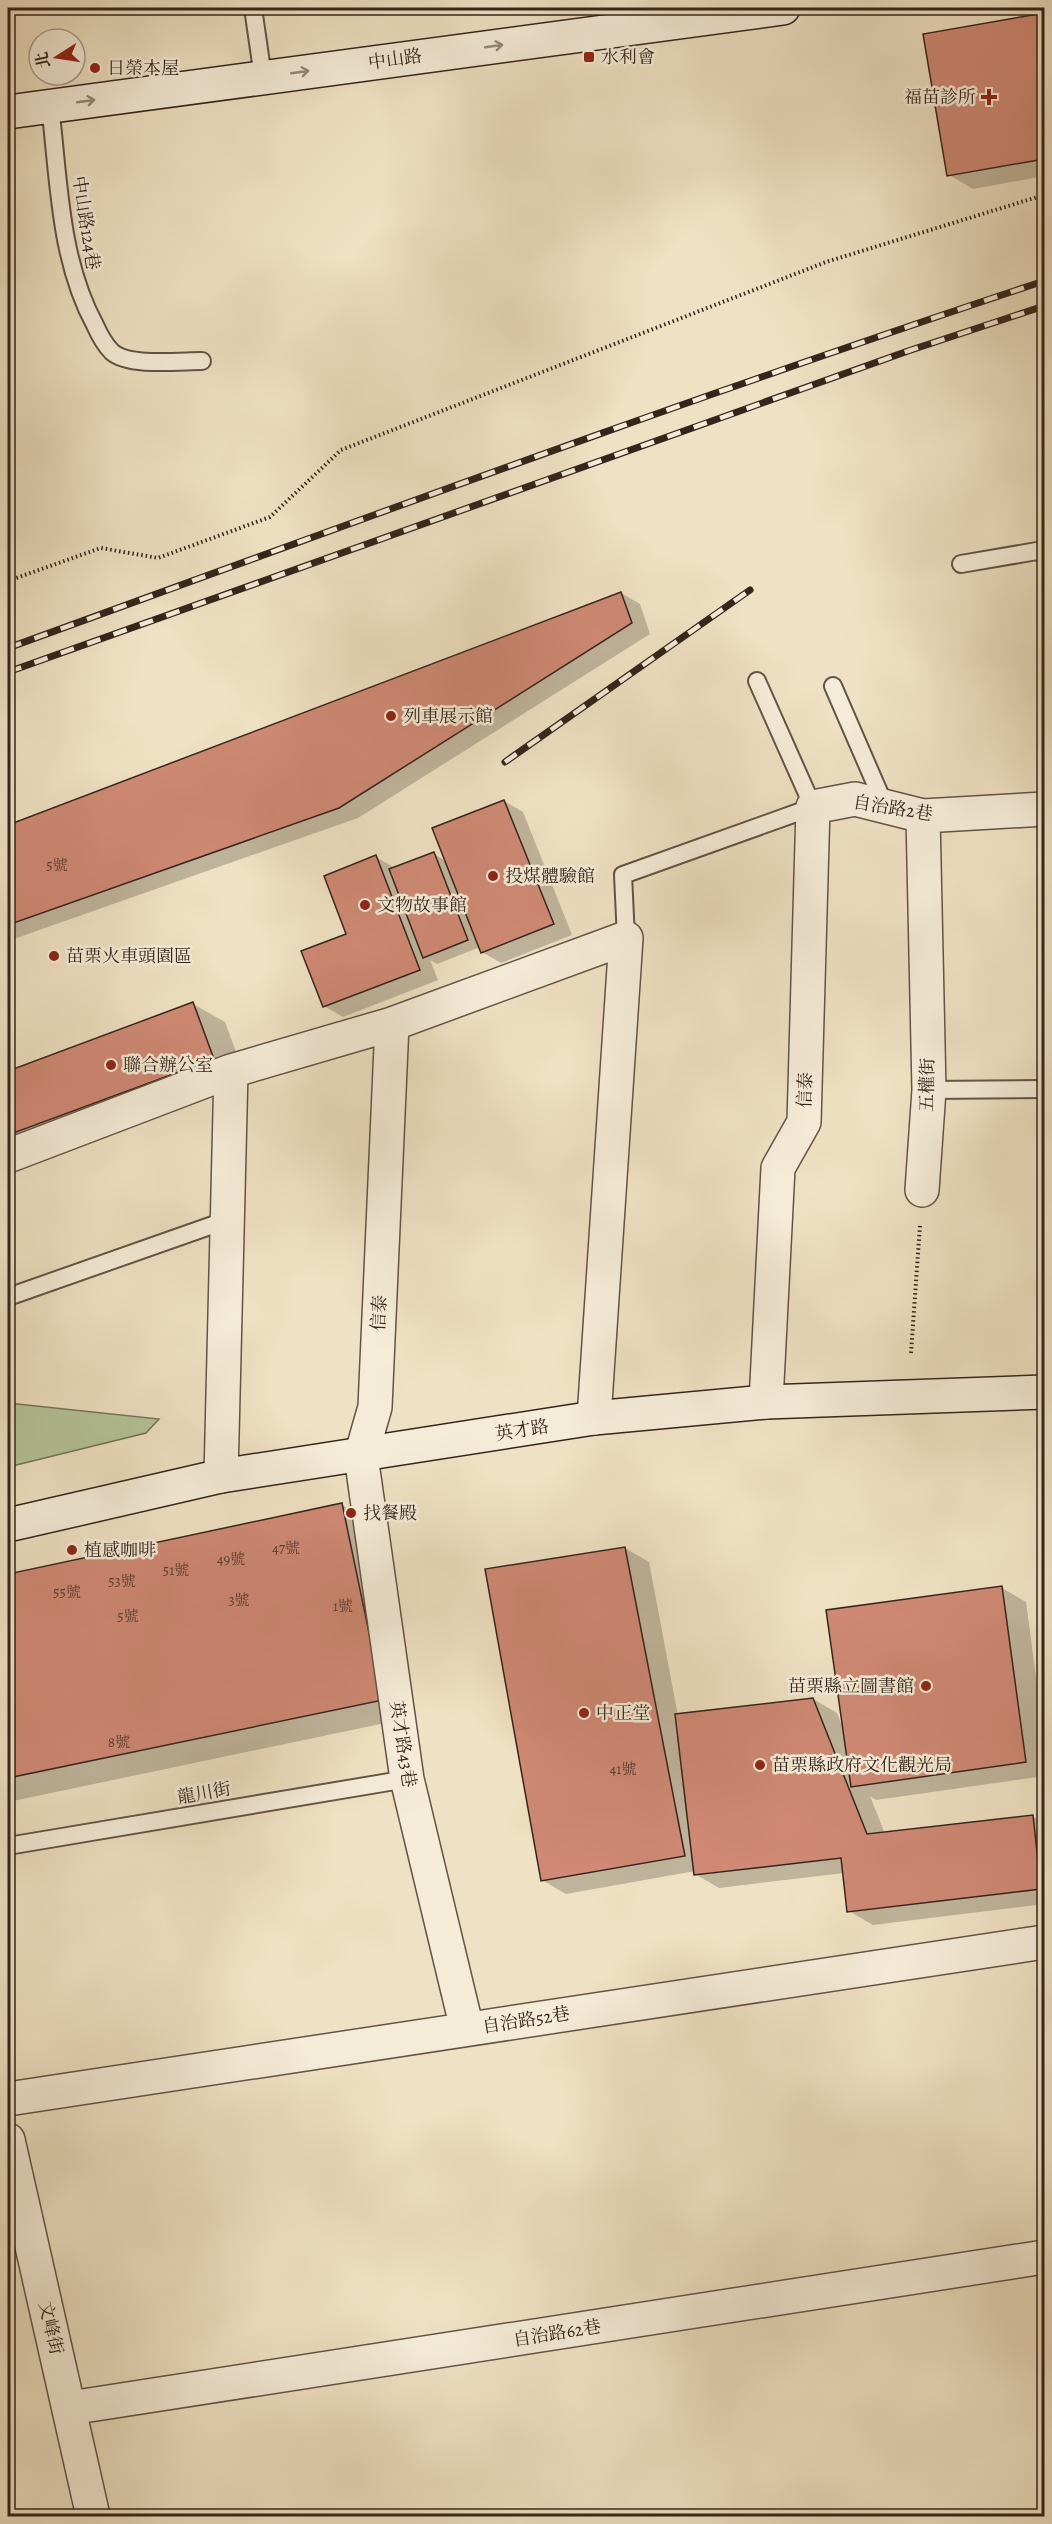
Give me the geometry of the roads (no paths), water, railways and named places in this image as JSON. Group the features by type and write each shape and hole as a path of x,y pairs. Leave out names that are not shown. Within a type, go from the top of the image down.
{"street":[{"name":"中山路","path":"8,112 715,11 783,8"},
{"name":"自治路2巷","path":"813,807 855,799 923,816 1044,808"},
{"name":"信泰","path":"766,1402 778,1168 804,1122 813,807"},
{"name":"五權街","path":"922,1190 929,1090 923,816"},
{"path":"8,1156 231,1071 392,1024 626,938 594,1418"},
{"name":"信泰","path":"361,1456 375,1407 392,1024"},
{"path":"221,1476 231,1071"},
{"name":"英才路","path":"8,1525 221,1476 594,1418 766,1402 1044,1392"},
{"name":"英才路43巷","path":"361,1456 407,1779 467,2029"},
{"name":"自治路52巷","path":"8,2099 1044,1942"},
{"name":"文峰街","path":"8,2140 93,2517"},
{"name":"自治路62巷","path":"70,2408 1044,2257"}],"lane":[{"path":"253,8 263,77"},
{"name":"中山路124巷","path":"50,106 69,260 76,285 98,332 113,353 134,361 202,361"},
{"path":"962,564 1037,551 1044,554"},
{"path":"626,938 623,875 813,807 757,681"},
{"path":"833,686 885,806"},
{"path":"929,1090 1044,1089"},
{"path":"8,1297 227,1220"},
{"name":"龍川街","path":"8,1846 407,1779"}],"railway":[{"path":"8,648 654,415 1044,281"},
{"path":"8,672 908,351 1044,306"},
{"path":"505,762 750,590"}],"place":[{"name":"水利會","path":"589,57"},
{"name":"日榮本屋","path":"95,68"},
{"name":"福苗診所","path":"989,97"},
{"name":"列車展示館","path":"391,716"},
{"name":"投煤體驗館","path":"493,876"},
{"name":"文物故事館","path":"365,905"},
{"name":"苗栗火車頭園區","path":"54,956"},
{"name":"聯合辦公室","path":"111,1065"},
{"name":"找餐殿","path":"351,1513"},
{"name":"植感咖啡","path":"72,1550"},
{"name":"苗栗縣立圖書館","path":"926,1686"},
{"name":"中正堂","path":"584,1713"},
{"name":"苗栗縣政府文化觀光局","path":"760,1765"}]}
